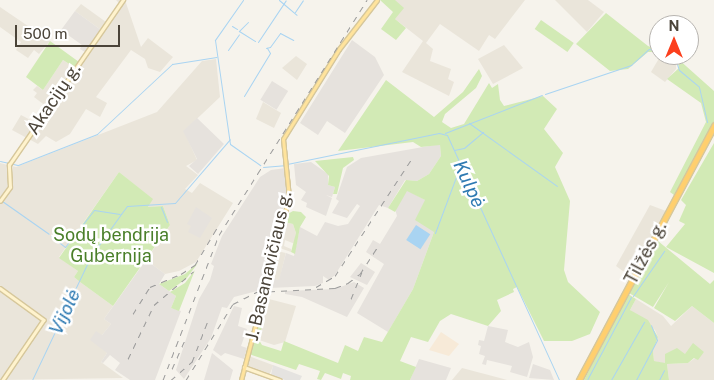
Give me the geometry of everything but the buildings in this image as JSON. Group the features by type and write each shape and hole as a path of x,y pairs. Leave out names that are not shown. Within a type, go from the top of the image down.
{"highway":[{"name":"Tilžės g.","path":"579,380 714,126"}],"main road":[{"name":"J. Basanavičiaus g.","path":"241,380 289,197 283,139 339,49 377,0"}],"street":[{"name":"Akacijų g.","path":"0,201 10,187 9,164 123,0"},
{"path":"0,288 44,320 3,380"},
{"path":"244,367 280,380"}],"shaded area":[{"path":"116,0 125,0 141,47 148,38 173,57 160,72 148,68 145,59 131,50 96,97 107,103 100,117 86,109 70,134 56,142 46,136 38,144 12,130 21,115 36,123 47,107 34,97 37,93 33,90 37,86 43,90 63,60 74,67 101,30 75,11 81,4 106,22 119,3"},
{"path":"395,0 525,0 495,39 489,35 479,51 440,24 426,43 433,49 430,61 451,69 448,79 454,82 449,96 402,72 423,41 395,19"},
{"path":"555,0 588,0 604,12 587,32"},
{"path":"0,7 50,41 39,54 34,50 28,58 16,50 21,42 0,27"},
{"path":"75,11 101,30 85,52 80,49 82,45 61,30"},
{"path":"352,40 375,57 384,75 345,133 327,121 318,135 300,123"},
{"path":"504,45 523,68 493,84 478,59"},
{"path":"296,56 307,64 297,80 282,68"},
{"path":"216,59 220,97 184,131 197,160 186,166 198,175 185,189 192,193 200,183 233,203 196,262 179,271 165,274 146,260 170,225 163,206 148,207 152,199 119,172 59,257 78,271 74,277 113,306 104,319 111,324 102,335 107,353 101,362 123,378 0,380 0,163 16,167 157,112 202,61"},
{"path":"655,65 676,65 676,69 665,82 651,72"},
{"path":"272,81 288,91 276,110 260,100"},
{"path":"263,102 281,113 274,128 256,119"},
{"path":"197,118 224,144 198,174 189,166 197,159 183,131"},
{"path":"440,144 441,156 429,174 417,181 405,180 388,208 379,205 335,275 329,280 323,276 323,283 315,286 269,288 272,278 279,280 286,253 294,256 300,227 317,236 325,222 338,226 348,224 360,206 357,204 347,218 332,213 339,201 336,199 347,167 361,158"},
{"path":"311,162 328,174 328,185 335,187 332,197 326,195 332,198 326,216 306,207 307,203 301,200 306,192 296,185 294,164"},
{"path":"286,168 287,194 261,290 234,297 227,308 222,307 211,338 184,379 176,370 199,299 210,280 214,266 211,264 222,236 260,177 271,170"},
{"path":"407,190 425,200 434,232 413,289 388,332 357,313 384,264 366,252 373,240 380,244 397,216 395,209"},
{"path":"650,205 666,211 631,277 616,266"},
{"path":"196,207 212,218 200,238 188,232 191,226 187,224"},
{"path":"284,222 293,224 296,233 295,244 285,240 284,246 291,249 291,252 277,247"},
{"path":"277,251 286,253 279,280 271,278"},
{"path":"146,260 165,274 159,284 176,296 171,308 181,311 155,380 130,380 115,370 120,363 110,355 103,363 101,362 107,353 90,340 96,331 102,335 111,324 104,319"},
{"path":"361,263 375,272 367,285 350,277"},
{"path":"354,282 364,288 347,317 302,297 285,294 285,291 335,289"},
{"path":"265,298 296,306 285,342 274,345 259,340 262,326 257,325"},
{"path":"636,299 663,316 671,326 692,306 714,323 714,380 669,380 667,364 688,363 704,352 685,354 666,364 654,361 653,351 658,337 655,330 630,310"},
{"path":"234,306 242,308 238,326 247,329 241,346 247,348 244,359 225,353 221,356 213,350"},
{"path":"488,326 508,330 505,342 518,347 529,342 533,357 527,377 510,372 512,366 487,360 486,365 482,364 485,356 479,354 481,346 478,345 479,340 484,341"},
{"path":"441,332 459,344 449,356 429,350"},
{"path":"212,353 233,370 230,380 204,380"},
{"path":"249,356 273,365 270,375 245,365"},
{"path":"419,359 451,368 446,380 410,380"},
{"path":"533,364 550,370 554,380 529,378"},
{"path":"273,365 302,376 300,380 285,380 271,375"},
{"path":"462,368 500,378 507,380 452,380"}],"green space":[{"path":"380,0 395,0 404,8 395,19 406,28 396,40 381,29 393,12"},
{"path":"606,13 649,46 649,52 628,69 610,71 576,44"},
{"path":"541,20 574,43 567,52 535,29"},
{"path":"50,41 79,62 74,67 63,60 43,90 26,77"},
{"path":"678,65 685,65 714,91 714,123 674,195 670,192 706,122 701,103 667,79 679,68"},
{"path":"479,69 482,76 476,88 445,114 442,122 451,128 464,124 489,83 492,88 498,84 500,100 504,106 543,96 557,109 544,129 563,153 555,167 570,201 564,270 568,282 600,312 590,334 572,341 544,341 517,287 513,289 514,292 497,300 501,311 488,326 451,314 440,321 428,342 411,337 400,361 416,367 410,380 350,380 351,376 343,373 341,379 325,373 321,380 317,379 320,371 299,364 296,370 249,354 257,325 262,326 259,340 262,345 281,351 284,341 338,363 345,345 358,351 364,337 382,342 413,289 434,232 415,220 425,200 407,191 395,212 388,208 406,180 417,181 429,174 441,156 440,145 421,147 413,142 338,151 386,80 434,117 463,92"},
{"path":"714,143 714,273 666,247 685,224 679,221 686,205 681,200"},
{"path":"353,157 354,160 343,168 337,194 333,194 335,187 328,185 329,176 315,161"},
{"name":"Sodų bendrija Gubernija","path":"119,172 153,199 148,207 163,206 170,225 113,306 74,277 78,271 59,258"},
{"path":"293,211 301,212 306,217 300,227 295,254 291,252 296,233 293,224 284,222 286,215"},
{"path":"658,241 710,284 714,280 714,323 692,306 675,321 654,308 669,282 653,307 629,293"},
{"path":"198,263 186,279 169,291 159,284 185,274"},
{"path":"195,270 179,311 171,308 176,296 170,292 185,283"},
{"path":"628,294 636,299 630,310 648,320 658,337 653,351 654,361 665,363 665,354 677,348 685,354 693,343 704,352 698,360 694,358 688,363 667,364 669,380 584,380"}],"water":[{"path":"416,225 430,234 420,249 406,240"}],"waterway":[{"name":"Kulpė","path":"243,0 215,40 230,144 260,165"},
{"path":"279,0 297,15"},
{"path":"258,42 286,0"},
{"path":"295,12 303,0"},
{"path":"248,22 239,31 255,41"},
{"path":"232,26 237,29"},
{"path":"266,48 270,47 280,33 293,40"},
{"path":"228,50 239,34"},
{"path":"244,96 270,53 267,48"},
{"path":"545,94 631,65 649,49"},
{"path":"0,161 18,165 97,134 172,64 216,57"},
{"path":"677,65 679,70 699,87 707,122"},
{"path":"445,133 542,95"},
{"path":"469,123 557,186"},
{"path":"454,150 464,148 483,132"},
{"name":"Kulpė","path":"287,164 439,133 447,135 559,380"},
{"name":"Vijolė","path":"32,380 91,256 127,206 175,203 230,139"},
{"name":"Kulpė","path":"263,167 284,165"},
{"path":"435,233 460,166"},
{"path":"2,201 49,234"},
{"path":"161,207 167,222"},
{"path":"51,236 65,247 94,210 120,214"},
{"path":"633,296 664,251"},
{"path":"587,380 631,297"},
{"path":"611,380 644,322"},
{"path":"636,380 657,340 651,325"},
{"path":"659,380 664,370"}],"railway":[{"path":"163,380 219,235 367,0"},
{"path":"316,287 335,276 413,157"},
{"path":"133,314 150,287 181,274 195,265 217,228"},
{"path":"186,380 233,304 257,292 335,288 348,283 360,274 379,245"},
{"path":"128,359 154,305 194,271"},
{"path":"351,299 362,272"},
{"path":"171,380 192,362 209,318"},
{"path":"172,369 186,337"}]}
